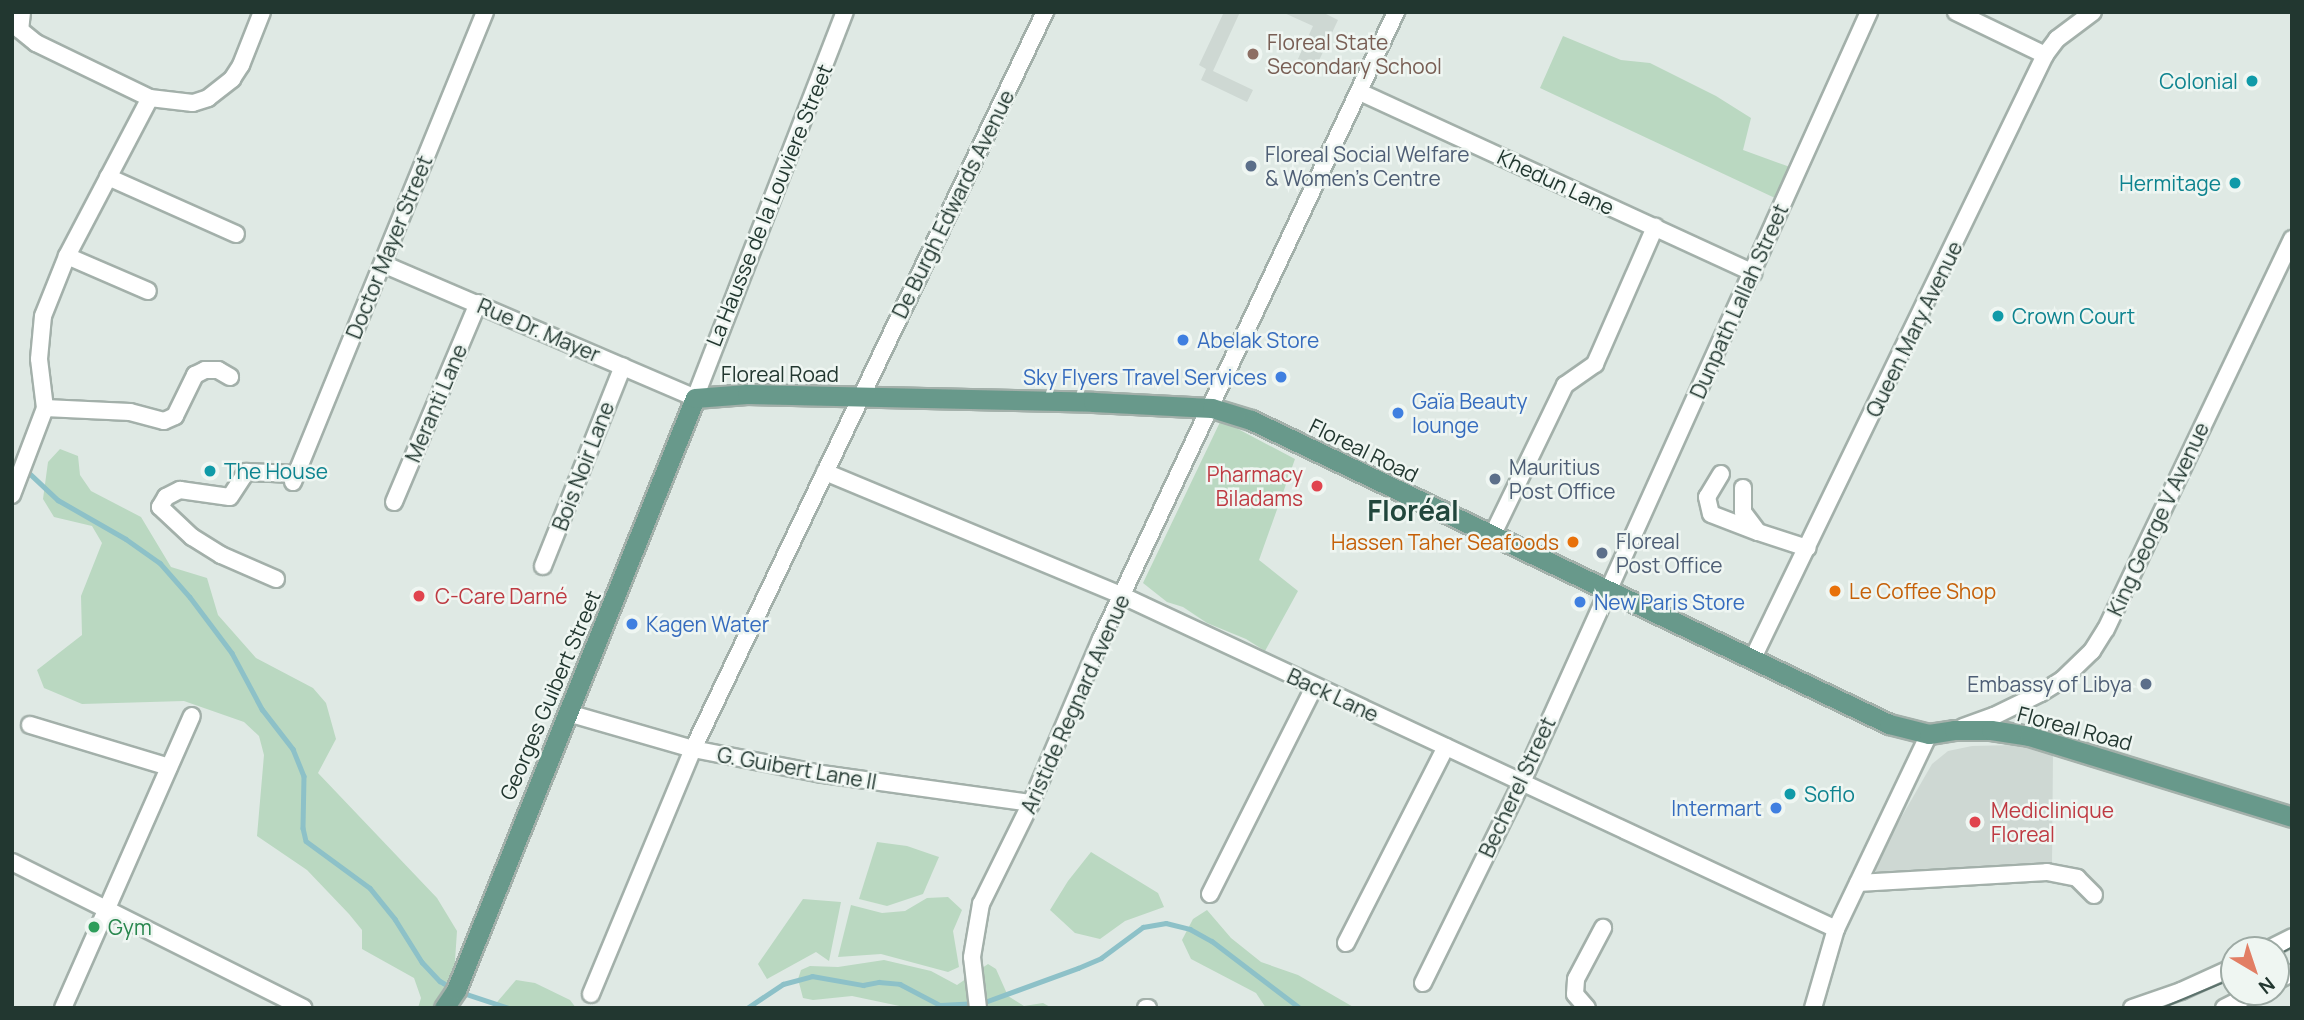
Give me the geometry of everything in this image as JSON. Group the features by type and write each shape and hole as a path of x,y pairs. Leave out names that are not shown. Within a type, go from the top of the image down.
{"main road":[{"name":"Floreal Road","path":"695,398 747,394 1212,408 1251,420 1889,724 1929,734 1954,730 1991,730 2029,736 2289,816"},
{"name":"Georges Guibert Street","path":"447,1004 460,978 527,807 568,713 695,398"}],"street":[{"path":"22,12 19,23 26,37 150,98 192,103 222,90 241,65 262,12"},
{"name":"Doctor Mayer Street","path":"276,579 220,555 171,520 160,507 166,497 180,489 230,497 246,472 295,478 485,12"},
{"name":"La Hausse de la Louviere Street","path":"695,398 845,12"},
{"name":"De Burgh Edwards Avenue","path":"591,994 693,749 1045,12"},
{"name":"Aristide Regnard Avenue","path":"978,1008 972,957 981,904 1031,803 1123,596 1396,12"},
{"name":"Dunpath Lallah Street","path":"1608,589 1869,12"},
{"path":"1956,12 2045,55"},
{"name":"Queen Mary Avenue","path":"1752,660 2045,55 2057,38 2093,12"},
{"name":"Khedun Lane","path":"1360,92 1753,273"},
{"path":"12,495 45,408 39,359 43,316 67,256 150,98"},
{"path":"108,177 236,234"},
{"path":"1492,536 1565,385 1595,364 1655,227"},
{"name":"King George V Avenue","path":"1954,730 1994,716 2041,693 2062,680 2092,650 2292,239"},
{"path":"67,256 148,291"},
{"name":"Rue Dr. Mayer","path":"383,264 695,398"},
{"name":"Meranti Lane","path":"394,502 478,303"},
{"name":"Bois Noir Lane","path":"543,566 622,366"},
{"path":"45,408 130,412 164,421 175,416 195,375 205,370 218,370 230,377"},
{"name":"Back Lane","path":"825,472 1123,596 1836,929"},
{"path":"1721,474 1707,497 1711,514 1807,548"},
{"path":"1743,488 1743,512 1758,531"},
{"name":"Becherel Street","path":"1423,983 1521,782 1608,589"},
{"path":"1210,894 1314,687"},
{"name":"G. Guibert Lane II","path":"568,713 693,749 822,774 1031,803"},
{"path":"63,1008 192,716"},
{"path":"30,725 169,767"},
{"path":"1813,1008 1836,929 1929,734"},
{"path":"1346,943 1446,747"},
{"path":"12,862 304,1008"},
{"path":"1858,883 2047,872 2077,878 2094,895"},
{"path":"1587,1008 1575,994 1576,979 1603,928"},
{"path":"2132,1008 2181,991 2220,973"}],"shaded area":[{"path":"1224,12 1240,12 1213,71 1253,90 1247,102 1201,80 1206,69 1199,65"},
{"path":"1282,12 1322,12 1338,20 1315,69 1297,61 1313,26"},
{"name":"Mediclinique Floreal","path":"2013,745 2053,753 2052,864 1886,878 1876,874 1875,863 1932,764 1948,751 1972,746"}],"green space":[{"path":"1563,36 1621,60 1650,63 1716,96 1751,118 1743,150 1790,167 1775,198 1540,88"},
{"path":"1221,420 1295,459 1259,560 1298,591 1265,651 1246,639 1207,623 1183,607 1167,602 1143,583"},
{"path":"60,449 78,456 80,475 91,491 141,517 171,567 207,578 218,615 256,658 313,688 326,703 336,739 318,773 437,898 457,931 453,991 442,1008 418,1008 421,998 414,978 362,949 362,930 349,914 307,870 257,836 264,755 259,736 244,722 184,701 82,704 44,688 37,670 82,635 81,596 102,543 92,526 54,517 43,499 48,462"},
{"path":"877,842 907,846 939,857 923,894 887,906 859,899"},
{"path":"1091,852 1158,893 1164,907 1125,921 1100,939 1075,933 1050,910"},
{"path":"948,897 962,910 953,931 959,967 948,972 881,954 838,957 851,905 882,913 905,911 927,898"},
{"path":"803,899 841,902 829,961 816,952 767,979 758,964"},
{"path":"1207,910 1231,938 1261,962 1298,975 1355,1008 1266,1008 1256,993 1191,959 1182,940 1193,919"},
{"path":"884,960 931,971 957,985 988,964 996,969 1008,996 1024,1006 1043,1003 1052,1008 909,1008 852,996 813,1000 803,998 798,979 801,970 810,966 838,967"},
{"path":"516,980 535,983 570,1000 576,1008 492,1008"}],"waterway":[{"path":"26,470 58,500 126,539 160,563 190,597 232,653 262,709 293,749 304,776 303,828 306,841 370,888 395,919 422,962 440,981 452,988"},
{"path":"982,1003 1078,968 1101,958 1143,927 1166,923 1190,929 1212,941 1300,1008"},
{"path":"747,1008 783,984 812,976 863,985 879,982 900,984 940,1005 973,1003"},
{"path":"460,992 509,1008"}],"tram line":[{"path":"2162,1008 2220,984"}],"place":[{"name":"Floreal State Secondary School","path":"1253,54"},
{"name":"Colonial","path":"2252,81"},
{"name":"Floreal Social Welfare & Women's Centre","path":"1251,166"},
{"name":"Hermitage","path":"2235,183"},
{"name":"Crown Court","path":"1998,316"},
{"name":"Abelak Store","path":"1183,340"},
{"name":"Sky Flyers Travel Services","path":"1281,377"},
{"name":"Gaïa Beauty lounge","path":"1398,413"},
{"name":"The House","path":"210,471"},
{"name":"Mauritius Post Office","path":"1495,479"},
{"name":"Pharmacy Biladams","path":"1317,486"},
{"name":"Hassen Taher Seafoods","path":"1573,542"},
{"name":"Floreal Post Office","path":"1602,553"},
{"name":"Le Coffee Shop","path":"1835,591"},
{"name":"C-Care Darné","path":"419,596"},
{"name":"New Paris Store","path":"1580,602"},
{"name":"Kagen Water","path":"632,624"},
{"name":"Embassy of Libya","path":"2146,684"},
{"name":"Soflo","path":"1790,794"},
{"name":"Intermart","path":"1776,808"},
{"name":"Mediclinique Floreal","path":"1975,822"},
{"name":"Gym","path":"94,927"}],"district":[{"name":"Floréal","path":"1413,510"}]}
